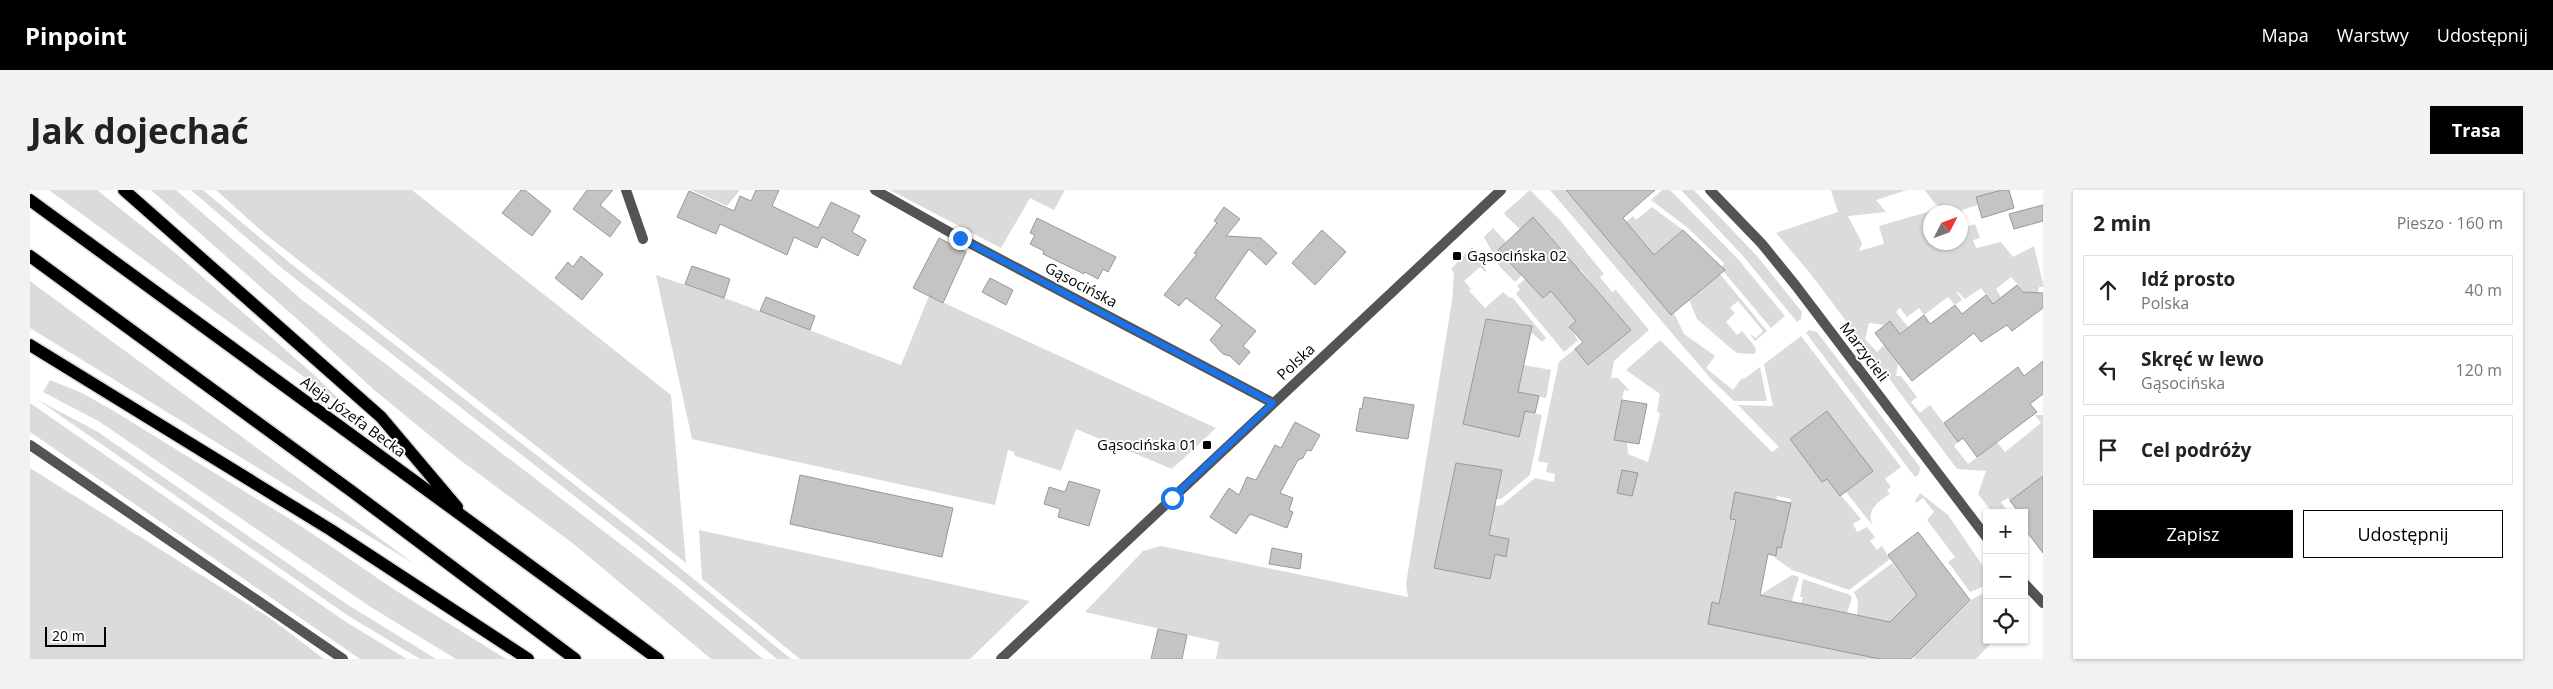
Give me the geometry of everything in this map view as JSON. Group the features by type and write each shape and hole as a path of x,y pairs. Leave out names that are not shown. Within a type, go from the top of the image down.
{"main road":[{"path":"124,190 382,417 472,524"},
{"name":"Aleja Józefa Becka","path":"30,200 658,659"},
{"path":"30,256 354,493 576,659"},
{"path":"30,345 331,530 528,659"}],"street":[{"path":"626,190 643,238"},
{"name":"Gąsocińska","path":"875,190 960,238 1273,403"},
{"name":"Polska","path":"1001,659 1501,190"},
{"name":"Marzycieli","path":"1710,190 1762,244 1983,533"},
{"path":"30,445 343,659"},
{"path":"2028,587 2043,603"}],"shaded area":[{"path":"49,190 97,190 173,251 313,374 352,412"},
{"path":"151,190 176,190 301,299 675,586 763,659 711,659 575,545 456,457 373,389"},
{"path":"191,190 203,190 290,263 652,545 791,659 777,659 645,551 284,270"},
{"path":"216,190 412,190 671,395 686,563 265,234"},
{"path":"691,190 740,190 727,206"},
{"path":"890,190 1065,190 1054,210 1030,198 1001,248"},
{"path":"1530,190 1559,219 1604,274 1600,277 1612,292 1616,290 1649,330 1614,361 1611,378 1618,378 1630,391 1624,390 1614,440 1627,442 1628,454 1648,462 1660,414 1657,411 1660,394 1626,370 1660,340 1772,452 1779,447 1738,405 1773,406 1764,364 1801,336 1901,467 1885,479 1891,487 1887,490 1890,494 1874,507 1871,515 1873,526 1846,492 1873,471 1827,411 1790,439 1822,482 1827,479 1861,519 1853,524 1857,532 1867,527 1875,537 1870,541 1877,550 1882,546 1890,559 1849,590 1792,570 1775,558 1777,547 1781,547 1791,499 1777,496 1776,500 1736,492 1730,518 1735,520 1719,604 1713,603 1709,624 1880,659 1216,659 1219,642 1085,612 1143,551 1161,546 1408,597 1406,584 1452,301 1454,273 1451,269 1472,247 1477,252 1487,273 1480,267 1464,281 1471,289 1469,291 1485,308 1503,292 1510,298 1512,297 1546,338 1542,342 1531,332 1532,326 1486,319 1463,424 1519,437 1525,411 1542,415 1530,475 1501,499 1496,499 1502,470 1456,463 1435,568 1490,579 1495,554 1506,556 1509,539 1489,535 1495,506 1502,505 1535,478 1554,482 1555,474 1546,472 1548,463 1538,461 1559,362 1575,349 1589,365 1630,330 1615,311 1601,302 1604,299 1580,269 1576,272 1565,260 1569,257 1533,217 1520,229 1506,216 1504,213"},
{"path":"1550,190 1566,190 1671,315 1674,313 1684,334 1715,356 1706,368 1733,390 1742,378 1744,379 1760,367 1767,401 1734,401 1711,379"},
{"path":"1662,190 1670,190 1737,258 1785,316 1771,328 1723,271 1725,270 1722,267 1724,263 1688,228 1651,200"},
{"path":"1681,190 1694,190 1757,256 1802,312 1801,319 1797,322 1744,257"},
{"path":"1831,190 1907,190 1876,200 1886,212 1848,216 1862,243 1859,251 1884,244 1879,226 1923,213 1923,250 1968,250 1968,226 1975,224 1980,238 1973,240 1976,248 2001,242 2013,257 2034,246 2043,283 2043,287 2039,287 2038,292 2031,292 2027,295 2011,277 1996,289 2001,297 1993,304 1981,288 1965,299 1958,292 1962,300 1955,305 1948,297 1924,315 1919,308 1907,317 1900,308 1896,312 1908,327 1899,334 1886,325 1869,323 1865,339 1877,352 1884,345 1898,364 1896,376 1901,376 1917,397 1911,402 1920,413 1930,405 1958,442 1954,446 1968,464 1997,442 2005,452 2041,423 2035,415 2043,415 2043,477 2010,501 2008,498 2001,502 2006,509 1990,509 1978,494 1986,471 1957,469 1810,273 1776,233 1838,212"},
{"path":"1925,190 2002,190 1976,197 1978,205 1968,208 1968,205 1938,205"},
{"path":"1652,207 1683,230 1654,255 1626,222 1633,216 1636,220"},
{"path":"1493,228 1506,242 1498,250 1522,275 1515,282 1500,267 1484,237"},
{"path":"1720,274 1767,331 1755,341 1750,334 1756,338 1763,331 1738,301 1730,308 1735,313 1726,322 1737,335 1742,331 1755,347 1756,352 1754,354 1737,353 1697,319 1689,300"},
{"path":"656,275 733,301 901,365 929,296 1216,428 1172,469 1076,429 1061,471 1015,456 1014,452 1008,450 995,505 692,439"},
{"path":"1525,279 1543,298 1551,291 1576,321 1569,327 1578,340 1564,352 1516,294 1520,289 1517,286"},
{"path":"30,281 416,565 30,328"},
{"path":"1809,330 1817,332 1920,467 1919,474 1915,477 1806,333"},
{"path":"1524,365 1551,370 1546,398 1518,392"},
{"path":"50,380 82,393 112,410 301,526 395,590 506,659 456,659 369,606 100,422 43,392"},
{"path":"38,400 98,432 345,603 436,659 420,659 347,615"},
{"path":"30,403 346,622 407,659 360,659 30,432"},
{"path":"30,468 270,618 324,659 30,659"},
{"path":"1920,493 1948,515 1983,566 1983,587 1970,592 1948,562 1955,557 1927,520 1934,512 1923,498 1916,503 1915,501"},
{"path":"699,530 1030,601 970,659 800,659 702,579"},
{"path":"1892,563 1917,595 1891,622 1857,615 1858,601 1854,592"},
{"path":"1792,575 1799,577 1792,601 1760,595"},
{"path":"1803,579 1850,595 1852,598 1847,613 1801,603"},
{"path":"1983,593 1983,644 1990,644 1976,659 1914,659 1915,655 1971,600"}],"building":[{"path":"521,190 525,190 551,211 532,236 502,213"},
{"path":"587,190 613,190 600,205 621,222 610,237 573,209"},
{"path":"756,190 779,190 772,206 818,228 831,202 860,216 852,232 866,240 858,256 822,237 817,248 794,237 787,255 720,224 716,234 677,217 689,191 734,211 740,196 751,201"},
{"path":"1566,190 1655,190 1623,218 1654,255 1683,230 1725,270 1671,315"},
{"path":"2009,190 2014,208 1982,218 1976,197"},
{"path":"2043,205 2043,221 2014,229 2009,214"},
{"path":"1224,207 1240,219 1226,236 1261,238 1277,253 1266,265 1249,249 1215,298 1256,331 1243,346 1250,352 1239,365 1230,356 1223,354 1210,340 1222,325 1186,298 1179,306 1164,295 1197,254 1194,253 1217,223 1214,221"},
{"path":"1533,217 1631,330 1588,365 1575,349 1583,342 1569,327 1576,321 1551,291 1543,298 1498,250"},
{"path":"1037,218 1116,257 1108,272 1103,269 1098,279 1043,254 1044,251 1030,244 1035,235 1030,233"},
{"path":"1322,230 1346,252 1315,285 1292,263"},
{"path":"939,238 966,252 943,303 913,288"},
{"path":"581,256 603,274 582,300 555,278 568,262 573,267"},
{"path":"692,266 730,279 724,298 685,284"},
{"path":"990,278 1013,290 1006,305 982,292"},
{"path":"2017,285 2023,292 2043,293 2043,308 2012,331 2007,325 1981,342 1974,333 1912,381 1875,333 1890,321 1900,334 1924,315 1930,324 1955,305 1962,314 1986,295 1993,304"},
{"path":"766,297 815,316 810,330 760,311"},
{"path":"1486,319 1532,326 1518,392 1539,396 1535,413 1525,411 1519,437 1463,424"},
{"path":"2043,361 2043,394 2030,404 2037,412 1977,457 1963,438 1958,442 1944,423 2018,367 2024,376"},
{"path":"1364,397 1414,405 1408,439 1356,431"},
{"path":"1622,400 1647,404 1639,444 1614,440"},
{"path":"1827,411 1873,471 1840,496 1827,479 1822,482 1790,439"},
{"path":"1295,422 1320,435 1311,451 1307,450 1303,458 1298,460 1280,493 1293,498 1289,510 1293,512 1287,528 1250,514 1236,534 1210,517 1229,488 1239,495 1247,477 1256,480 1275,445 1281,448"},
{"path":"1456,463 1502,470 1489,535 1509,539 1506,557 1495,554 1490,579 1434,568"},
{"path":"1622,470 1638,473 1632,496 1617,493"},
{"path":"800,475 953,508 942,557 790,524"},
{"path":"2043,476 2043,553 2028,533 2028,509 2016,509 2010,501"},
{"path":"1069,481 1100,490 1089,526 1058,517 1060,509 1044,504 1049,487 1065,492"},
{"path":"1735,492 1791,503 1781,548 1777,547 1776,556 1768,554 1760,595 1890,622 1917,595 1888,555 1918,532 1970,600 1911,659 1880,659 1708,624 1712,602 1719,604 1736,520 1730,519"},
{"path":"1272,548 1302,554 1300,569 1269,564"},
{"path":"1158,629 1187,635 1182,659 1151,659"}],"place":[{"name":"Gąsocińska 02","path":"1457,256"},
{"name":"Gąsocińska 01","path":"1207,445"}],"route":[{"path":"960,238 1273,403 1172,498"}]}
